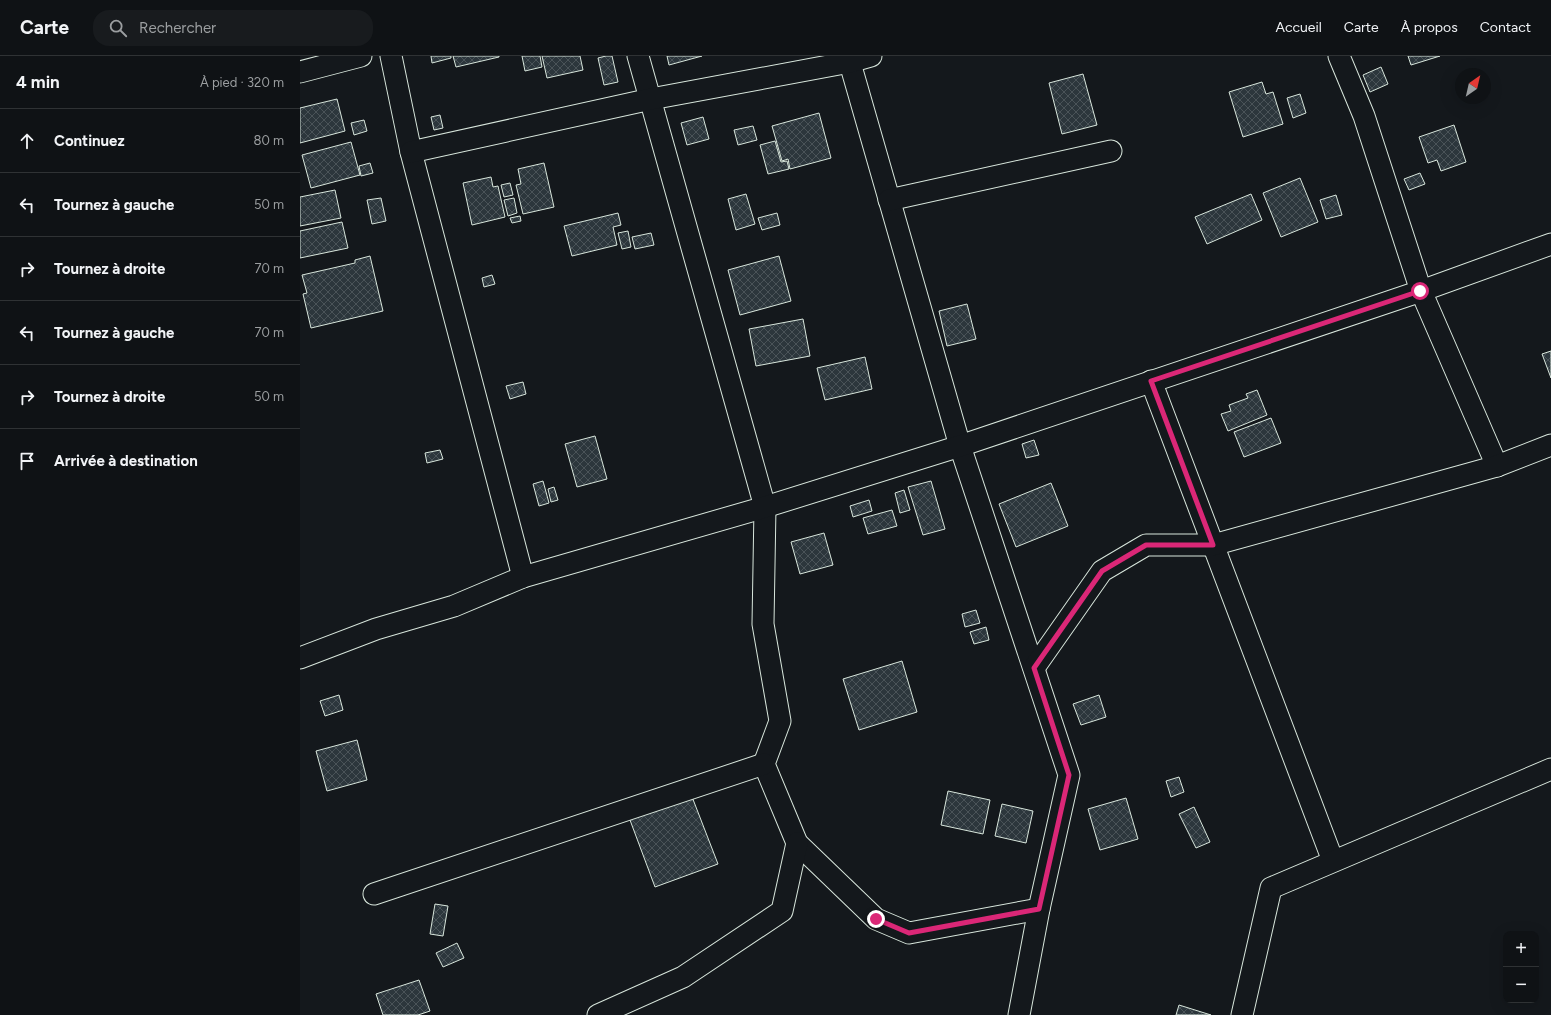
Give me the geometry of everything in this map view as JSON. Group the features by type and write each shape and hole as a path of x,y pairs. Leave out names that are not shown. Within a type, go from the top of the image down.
{"street":[{"path":"300,72 360,56"},
{"path":"390,56 412,152 522,577"},
{"path":"638,56 765,507 763,624 780,721 764,764 797,843 876,919 909,933 1039,909"},
{"path":"412,152 651,99 849,59 871,56"},
{"path":"1339,56 1364,116 1420,291 1497,466"},
{"path":"849,59 960,446 1069,775 1039,909 1019,1015"},
{"path":"890,200 1111,151"},
{"path":"300,658 376,629 454,606 522,577 765,507 960,446 1420,291 1551,244"},
{"path":"1151,381 1333,861"},
{"path":"1034,668 1102,571 1146,545 1213,545 1497,466 1551,445"},
{"path":"374,894 764,764"},
{"path":"1242,1015 1271,888 1551,769"},
{"path":"598,1015 683,977 782,911 797,843"}],"building":[{"path":"431,56 451,56 451,58 432,63"},
{"path":"453,56 499,56 499,57 456,67"},
{"path":"522,56 540,56 542,67 525,71"},
{"path":"542,56 580,56 583,70 547,78"},
{"path":"612,56 618,82 604,85 598,58"},
{"path":"667,56 702,56 669,65"},
{"path":"1408,56 1440,56 1411,65"},
{"path":"1381,67 1388,84 1370,92 1363,75"},
{"path":"1083,74 1097,125 1062,134 1049,83"},
{"path":"1262,82 1266,94 1273,92 1283,124 1243,137 1229,92"},
{"path":"1300,94 1306,113 1293,118 1287,98"},
{"path":"337,99 345,131 300,143 300,108"},
{"path":"819,113 831,158 790,169 788,159 782,161 772,126"},
{"path":"440,115 443,128 434,130 431,117"},
{"path":"703,117 709,139 687,145 681,123"},
{"path":"364,120 367,131 354,135 351,123"},
{"path":"1454,125 1466,162 1441,171 1437,160 1428,163 1419,137"},
{"path":"753,126 757,140 738,145 734,130"},
{"path":"775,141 781,162 787,161 789,169 768,174 760,145"},
{"path":"351,142 360,175 311,188 302,155"},
{"path":"370,163 373,173 361,176 359,166"},
{"path":"544,163 554,207 523,214 516,185 521,184 518,169"},
{"path":"1420,173 1425,184 1409,190 1404,179"},
{"path":"491,177 493,187 498,186 505,217 472,225 463,183"},
{"path":"1300,178 1318,222 1281,237 1263,193"},
{"path":"510,183 513,195 504,197 501,185"},
{"path":"335,190 341,218 300,226 300,197"},
{"path":"746,194 755,224 736,230 728,199"},
{"path":"1251,194 1262,220 1207,244 1195,217"},
{"path":"1336,195 1342,215 1326,219 1320,200"},
{"path":"381,198 386,221 372,224 367,200"},
{"path":"514,198 517,213 508,216 504,200"},
{"path":"618,213 621,225 613,227 617,245 572,256 564,226"},
{"path":"777,213 780,225 762,230 758,218"},
{"path":"520,216 521,221 512,223 510,218"},
{"path":"342,222 348,248 300,258 300,231"},
{"path":"628,231 631,247 622,249 618,233"},
{"path":"651,233 654,245 635,249 632,237"},
{"path":"370,256 383,311 311,328 303,294 307,293 302,275 355,263 355,260"},
{"path":"779,256 791,301 740,315 728,270"},
{"path":"492,275 495,284 484,287 482,278"},
{"path":"967,304 976,339 947,346 939,311"},
{"path":"803,319 810,356 756,366 749,329"},
{"path":"1551,351 1551,378 1542,354"},
{"path":"865,357 872,389 825,400 817,368"},
{"path":"523,382 526,394 510,399 506,386"},
{"path":"1257,390 1267,415 1228,431 1221,414 1231,411 1229,405 1248,398 1246,394"},
{"path":"1271,418 1281,443 1244,457 1234,432"},
{"path":"595,436 607,479 577,487 565,444"},
{"path":"1034,440 1039,455 1026,458 1022,444"},
{"path":"440,450 443,459 427,463 425,453"},
{"path":"543,481 549,503 539,506 533,484"},
{"path":"931,481 945,529 923,535 908,487"},
{"path":"1051,483 1068,526 1016,547 999,504"},
{"path":"554,487 558,500 551,502 548,489"},
{"path":"904,490 910,510 900,513 895,493"},
{"path":"869,500 872,511 853,517 850,506"},
{"path":"892,510 897,526 868,534 863,518"},
{"path":"824,533 833,565 800,574 791,542"},
{"path":"976,610 980,623 965,627 962,614"},
{"path":"986,627 989,640 974,644 970,632"},
{"path":"902,661 917,712 859,730 843,679"},
{"path":"339,695 343,710 325,716 320,701"},
{"path":"1099,695 1106,717 1081,725 1073,704"},
{"path":"357,740 367,780 327,791 316,751"},
{"path":"1179,777 1184,792 1171,797 1166,781"},
{"path":"689,789 718,864 655,887 627,812"},
{"path":"948,791 990,800 983,834 941,825"},
{"path":"1126,798 1138,839 1100,850 1088,809"},
{"path":"1002,804 1033,811 1026,843 995,836"},
{"path":"1194,807 1210,842 1196,848 1179,814"},
{"path":"435,904 448,906 443,936 430,934"},
{"path":"457,943 464,958 443,967 436,953"},
{"path":"419,980 430,1011 418,1015 383,1015 376,994"},
{"path":"1179,1005 1211,1015 1176,1015"}],"route":[{"path":"876,919 909,933 1039,909 1069,775 1034,668 1102,571 1146,545 1213,545 1151,381 1420,291"}]}
